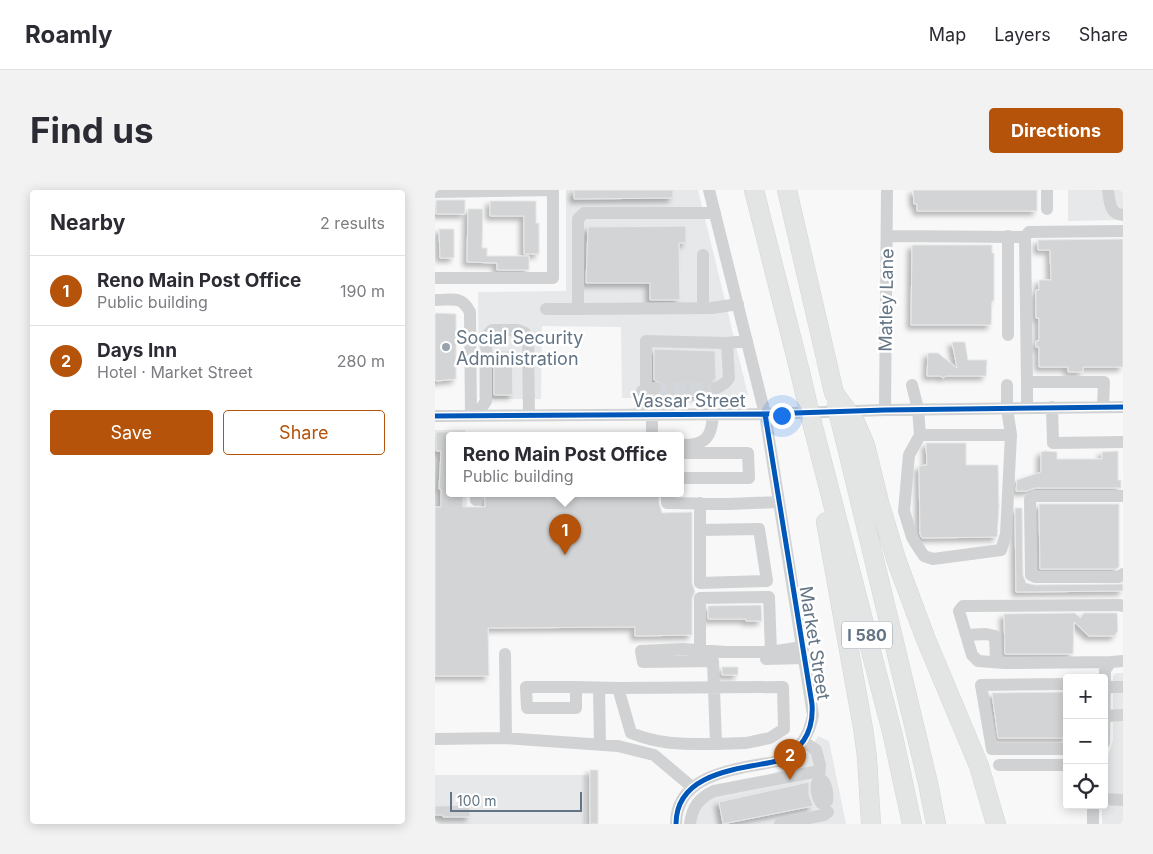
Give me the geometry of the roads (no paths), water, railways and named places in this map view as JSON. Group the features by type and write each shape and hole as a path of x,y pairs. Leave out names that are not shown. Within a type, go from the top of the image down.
{"highway":[{"path":"754,190 810,415 860,704 867,757 871,824"},
{"path":"787,190 831,384 851,416 856,446 885,525 899,570 928,646 979,766 996,824"},
{"name":"I 580","path":"856,446 936,824"},
{"name":"I 580","path":"816,448 891,727 912,824"},
{"path":"867,757 875,788 878,824"}],"street":[{"path":"435,192 553,190 553,278 435,278"},
{"name":"Market Street","path":"709,190 765,414 813,715 811,726 804,742"},
{"name":"Matley Lane","path":"885,410 887,190"},
{"path":"1047,190 1047,209"},
{"path":"1108,190 1111,209 1116,214 1123,216"},
{"path":"578,309 578,218 584,213 715,213"},
{"path":"887,236 1025,236 1029,232 1123,232"},
{"path":"1008,236 1008,335"},
{"path":"1025,236 1027,408"},
{"path":"703,255 703,308"},
{"path":"435,300 458,300 465,303 470,312 474,415"},
{"path":"547,309 703,308 738,304"},
{"path":"474,415 486,401 487,336 493,330 518,330 525,333 528,340 529,415"},
{"path":"651,432 641,395 642,391 650,389 646,342 747,342"},
{"path":"717,388 729,378 727,343"},
{"path":"1027,382 1104,382 1103,407"},
{"path":"913,385 918,409 920,435 909,455 904,511 916,544 924,556 933,559 1001,550 1006,534 1011,435 1007,408 1007,385"},
{"path":"1052,407 1053,443 1123,442"},
{"name":"Vassar Street","path":"435,416 765,414 918,409 1123,407"},
{"path":"684,445 697,445 703,441 712,427 713,414"},
{"path":"920,435 1011,435"},
{"path":"684,453 747,453 749,478 684,478"},
{"path":"1123,496 1035,496 1030,499 1030,569 1031,575 1035,577 1119,577 1123,574"},
{"path":"667,497 667,503 729,504 778,502"},
{"path":"700,504 700,530 701,583 767,581 759,529 700,530"},
{"path":"700,650 701,598 769,597 771,652"},
{"path":"1117,661 978,661 972,655 959,611 963,606 1113,604 1123,606"},
{"path":"966,635 986,634 995,636 996,662"},
{"path":"700,650 803,653 713,660 643,662 641,651 700,650"},
{"path":"505,654 506,738"},
{"path":"713,660 716,744"},
{"path":"1105,674 1105,670 1117,661"},
{"path":"1063,684 981,685 992,748 1063,749"},
{"path":"577,687 783,687 784,729 770,738 746,743 672,744 647,740 631,733 617,688"},
{"path":"1108,687 1123,687"},
{"path":"599,688 600,745"},
{"path":"1108,716 1123,715"},
{"path":"435,739 506,738 618,746 654,755 692,787"},
{"path":"676,824 679,808 692,787 715,775 778,761 787,757 804,742 816,750 820,764 816,784 819,800 828,813 780,824"},
{"path":"999,765 1063,765"},
{"path":"756,766 761,782"},
{"path":"690,824 692,812 697,803 715,791 761,782 819,776"},
{"path":"1108,799 1123,800"},
{"path":"1093,809 1093,824"}],"tunnel":[{"path":"655,388 717,388"}],"place":[{"name":"Social Security Administration","path":"446,347"},
{"name":"Reno Main Post Office","path":"565,555"},
{"name":"Days Inn","path":"790,780"}]}
